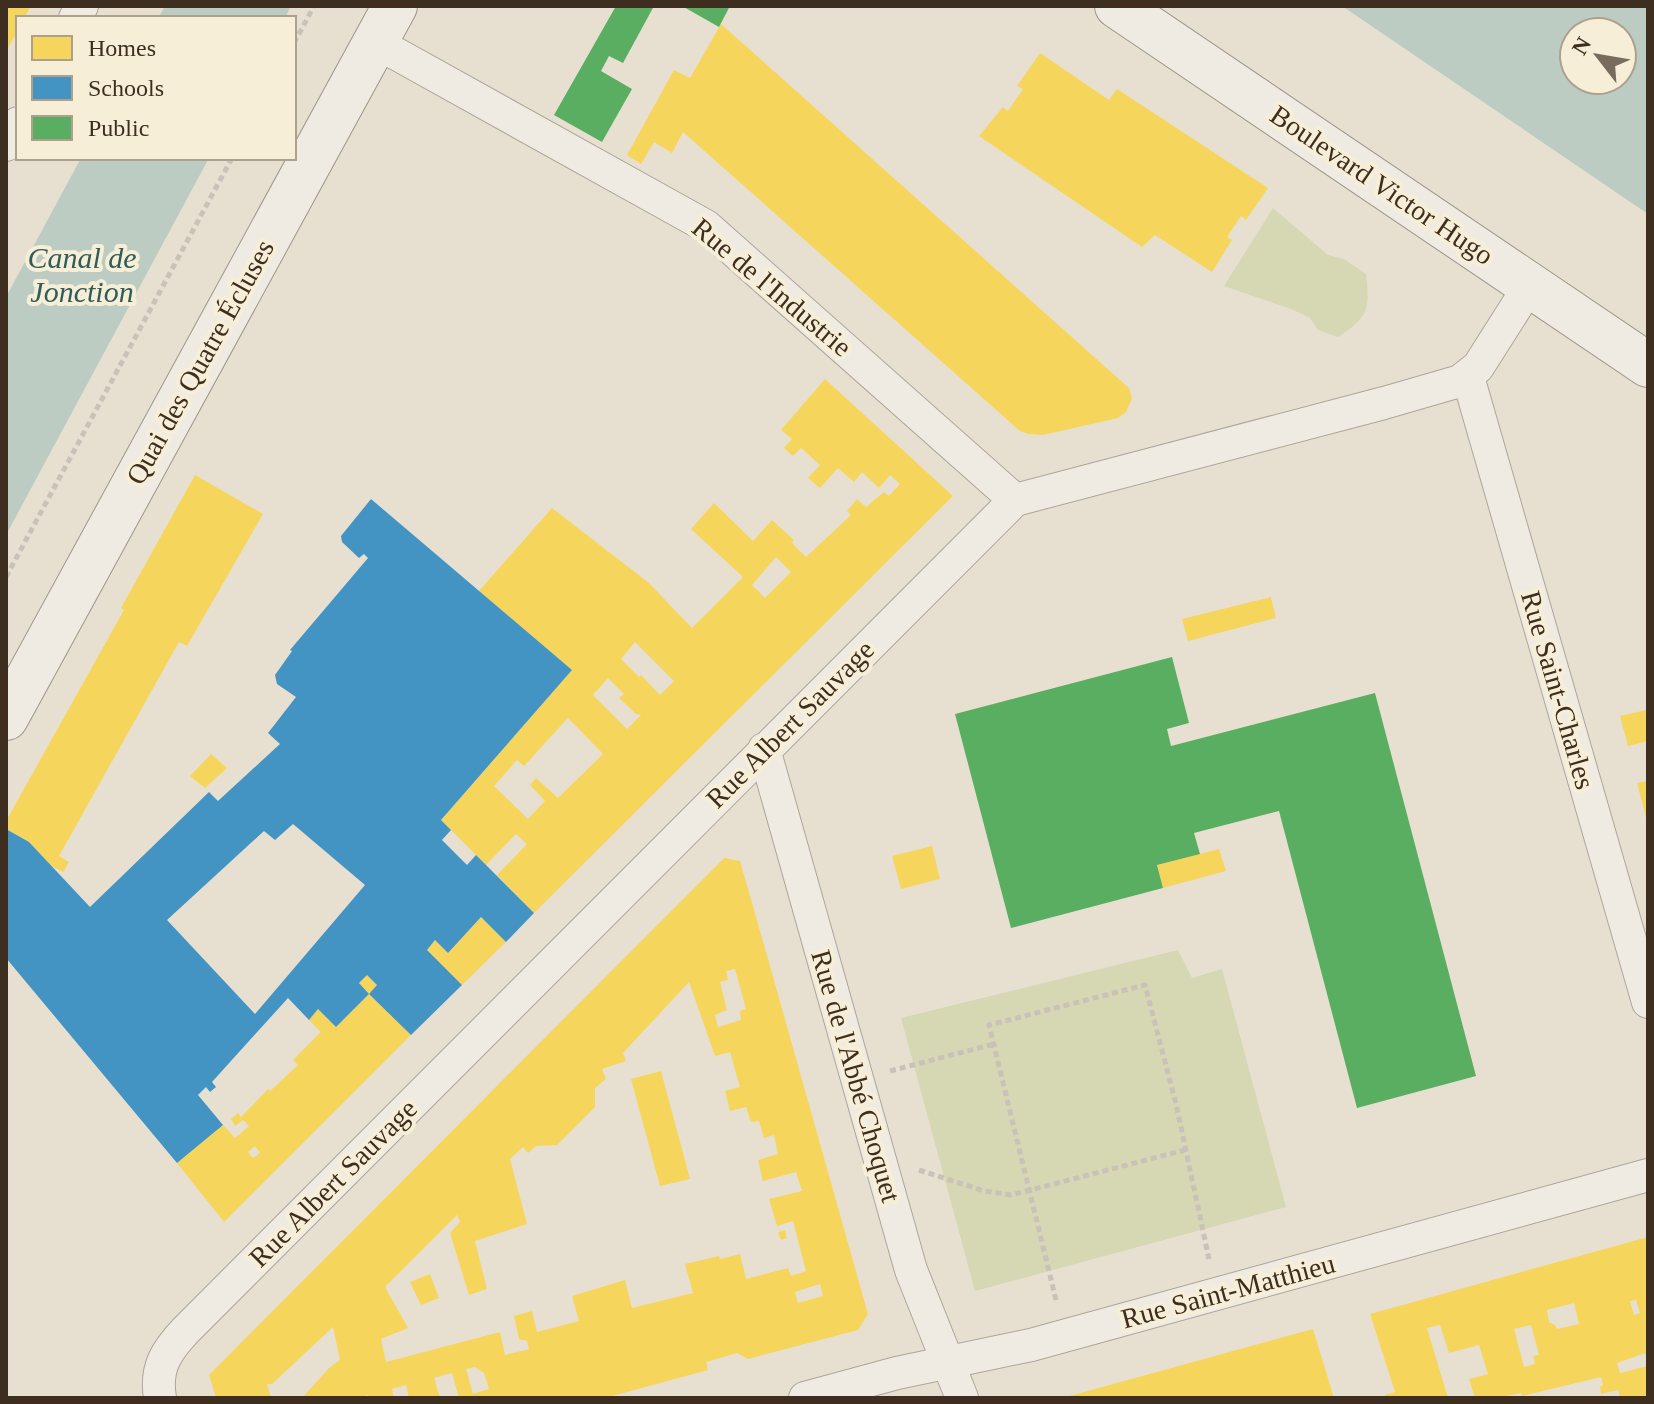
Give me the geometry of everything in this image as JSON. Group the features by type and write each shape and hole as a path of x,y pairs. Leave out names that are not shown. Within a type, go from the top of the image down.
{"main road":[{"name":"Boulevard Victor Hugo","path":"1117,6 1648,365"},
{"name":"Quai des Quatre Écluses","path":"6,718 385,24"}],"street":[{"name":"Rue de l'Industrie","path":"385,24 706,226 1015,500"},
{"path":"6,145 16,127"},
{"path":"1015,500 1384,403 1468,377 1478,367 1530,285"},
{"name":"Rue Saint-Charles","path":"1468,377 1648,1002"},
{"name":"Rue Albert Sauvage","path":"160,1398 158,1383 161,1363 186,1330 1015,500"},
{"name":"Rue de l'Abbé Choquet","path":"764,749 921,1299 962,1398"},
{"name":"Rue Saint-Matthieu","path":"805,1398 1065,1336 1648,1175"}],"path":[{"path":"296,39 314,6"},
{"path":"6,577 231,160"},
{"path":"1065,1336 989,1025 1145,985 1219,1295"},
{"path":"857,1080 994,1044"},
{"path":"883,1173 910,1167 984,1191 1011,1195 1185,1150"}],"green space":[{"path":"1273,208 1328,255 1344,259 1366,274 1368,296 1362,318 1338,337 1318,330 1309,317 1224,286"},
{"path":"1178,950 1192,978 1222,969 1286,1207 975,1291 901,1018"}],"water":[{"path":"165,6 291,6 286,16 159,16"},
{"path":"1342,6 1648,6 1648,214"},
{"name":"Canal de Jonction","path":"80,160 208,160 6,535 6,297"}],"building: Homes":[{"path":"6,6 31,6 25,16 16,16 16,34 6,52"},
{"path":"721,24 1129,388 1132,398 1126,412 1118,418 1043,435 1020,431 683,132 672,153 654,142 641,164 627,155 674,70 690,78"},
{"path":"1040,53 1109,100 1117,89 1268,188 1246,220 1241,216 1227,237 1232,240 1212,272 1155,235 1142,247 979,136 1003,107 1008,111 1023,89 1017,86"},
{"path":"825,379 953,496 534,913 497,875 527,844 516,834 486,865 441,820 572,670 479,591 552,508 649,583 692,628 743,577 691,529 714,503 753,541 772,520 794,540 792,543 806,557 851,515 847,511 857,499 866,507 884,492 889,496 900,484 890,475 879,488 862,472 854,482 838,468 820,488 808,478 820,465 801,448 793,456 784,448 792,439 781,430","holes":["776,557 791,572 765,598 752,585","635,642 674,681 660,695 621,659","608,678 624,694 619,698 641,715 627,729 593,695","568,718 603,754 558,798 536,778 530,785 545,801 528,819 494,786 517,760 524,766"]},
{"path":"195,475 263,514 187,646 179,642 59,856 69,862 63,872 51,866 29,842 6,829 6,821 124,610 121,608"},
{"path":"1271,597 1276,618 1188,641 1182,619"},
{"path":"1646,710 1648,741 1628,746 1620,716"},
{"path":"211,754 227,768 205,788 190,776"},
{"path":"1648,781 1648,821 1647,821 1637,783"},
{"path":"932,846 940,879 901,889 892,856"},
{"path":"1219,849 1226,871 1163,888 1157,865"},
{"path":"724,858 740,861 868,1314 858,1330 748,1359 737,1353 706,1362 708,1370 605,1398 459,1398 452,1373 434,1378 440,1398 409,1398 406,1385 392,1389 394,1398 369,1398 368,1395 359,1398 302,1398 340,1360 333,1327 272,1384 267,1384 271,1398 216,1398 209,1375","holes":["735,969 746,1009 740,1011 741,1020 718,1027 715,1015 727,1010 720,982 728,980 726,971","689,982 715,1056 730,1052 740,1087 725,1091 730,1111 746,1107 751,1122 759,1121 764,1138 774,1135 778,1154 758,1160 763,1181 796,1172 802,1191 769,1199 777,1226 793,1221 806,1271 791,1276 788,1268 746,1279 740,1254 720,1259 719,1256 685,1264 693,1293 632,1308 625,1280 572,1296 579,1321 537,1332 532,1311 514,1316 519,1339 527,1341 529,1349 505,1355 500,1332 386,1362 381,1339 408,1328 385,1287 457,1215 460,1222 450,1233 469,1295 487,1289 475,1241 527,1224 510,1159 523,1147 528,1153 536,1146 557,1145 595,1107 595,1088 606,1079 602,1069 626,1061 623,1053","820,1284 823,1296 798,1303 795,1292","475,1367 484,1373 489,1389 473,1394 466,1369"]},
{"path":"481,917 506,942 462,985 427,950 435,940 448,953"},
{"path":"367,975 377,985 369,994 359,983"},
{"path":"369,994 411,1035 224,1222 177,1163 223,1125 235,1138 249,1126 243,1120 235,1126 231,1119 238,1113 241,1117 268,1089 270,1091 298,1065 293,1060 321,1032 309,1020 318,1009 336,1027","holes":["255,1146 260,1153 253,1158 248,1152"]},
{"path":"661,1071 690,1179 660,1186 631,1079"},
{"path":"785,1230 787,1238 781,1240 778,1232"},
{"path":"1648,1237 1648,1361 1645,1353 1617,1363 1620,1373 1648,1366 1648,1398 1620,1398 1618,1390 1601,1394 1601,1377 1522,1396 1521,1393 1475,1398 1469,1379 1488,1374 1479,1345 1449,1353 1440,1325 1427,1328 1448,1398 1386,1398 1385,1395 1395,1392 1370,1314","holes":["1636,1300 1640,1313 1634,1315 1630,1301","1574,1303 1579,1324 1557,1329 1549,1322 1547,1310","1531,1325 1539,1355 1533,1356 1535,1364 1524,1367 1514,1329"]},
{"path":"430,1274 439,1298 421,1305 410,1282"},
{"path":"1313,1329 1334,1398 1066,1398 1066,1397"}],"building: Schools":[{"path":"371,499 572,670 441,820 451,830 442,840 467,865 476,855 534,913 506,942 481,917 448,953 435,940 427,950 462,985 411,1035 369,994 336,1027 318,1009 309,1020 288,998 212,1082 216,1087 210,1092 206,1087 198,1095 223,1125 177,1163 6,958 6,829 29,842 90,907 209,792 218,801 280,744 268,733 296,697 277,684 275,675 290,650 368,558 364,554 359,558 342,542 341,536","holes":["293,824 365,885 255,1014 167,920 264,831 275,840","367,975 377,985 369,994 359,983"]}],"building: Public":[{"path":"616,6 654,6 623,63 609,56 601,71 632,89 602,142 554,115"},
{"path":"682,6 730,6 719,27"},
{"path":"1172,657 1189,723 1167,729 1171,746 1375,693 1476,1076 1357,1108 1279,811 1194,833 1200,854 1157,865 1163,888 1011,928 955,714"}]}
